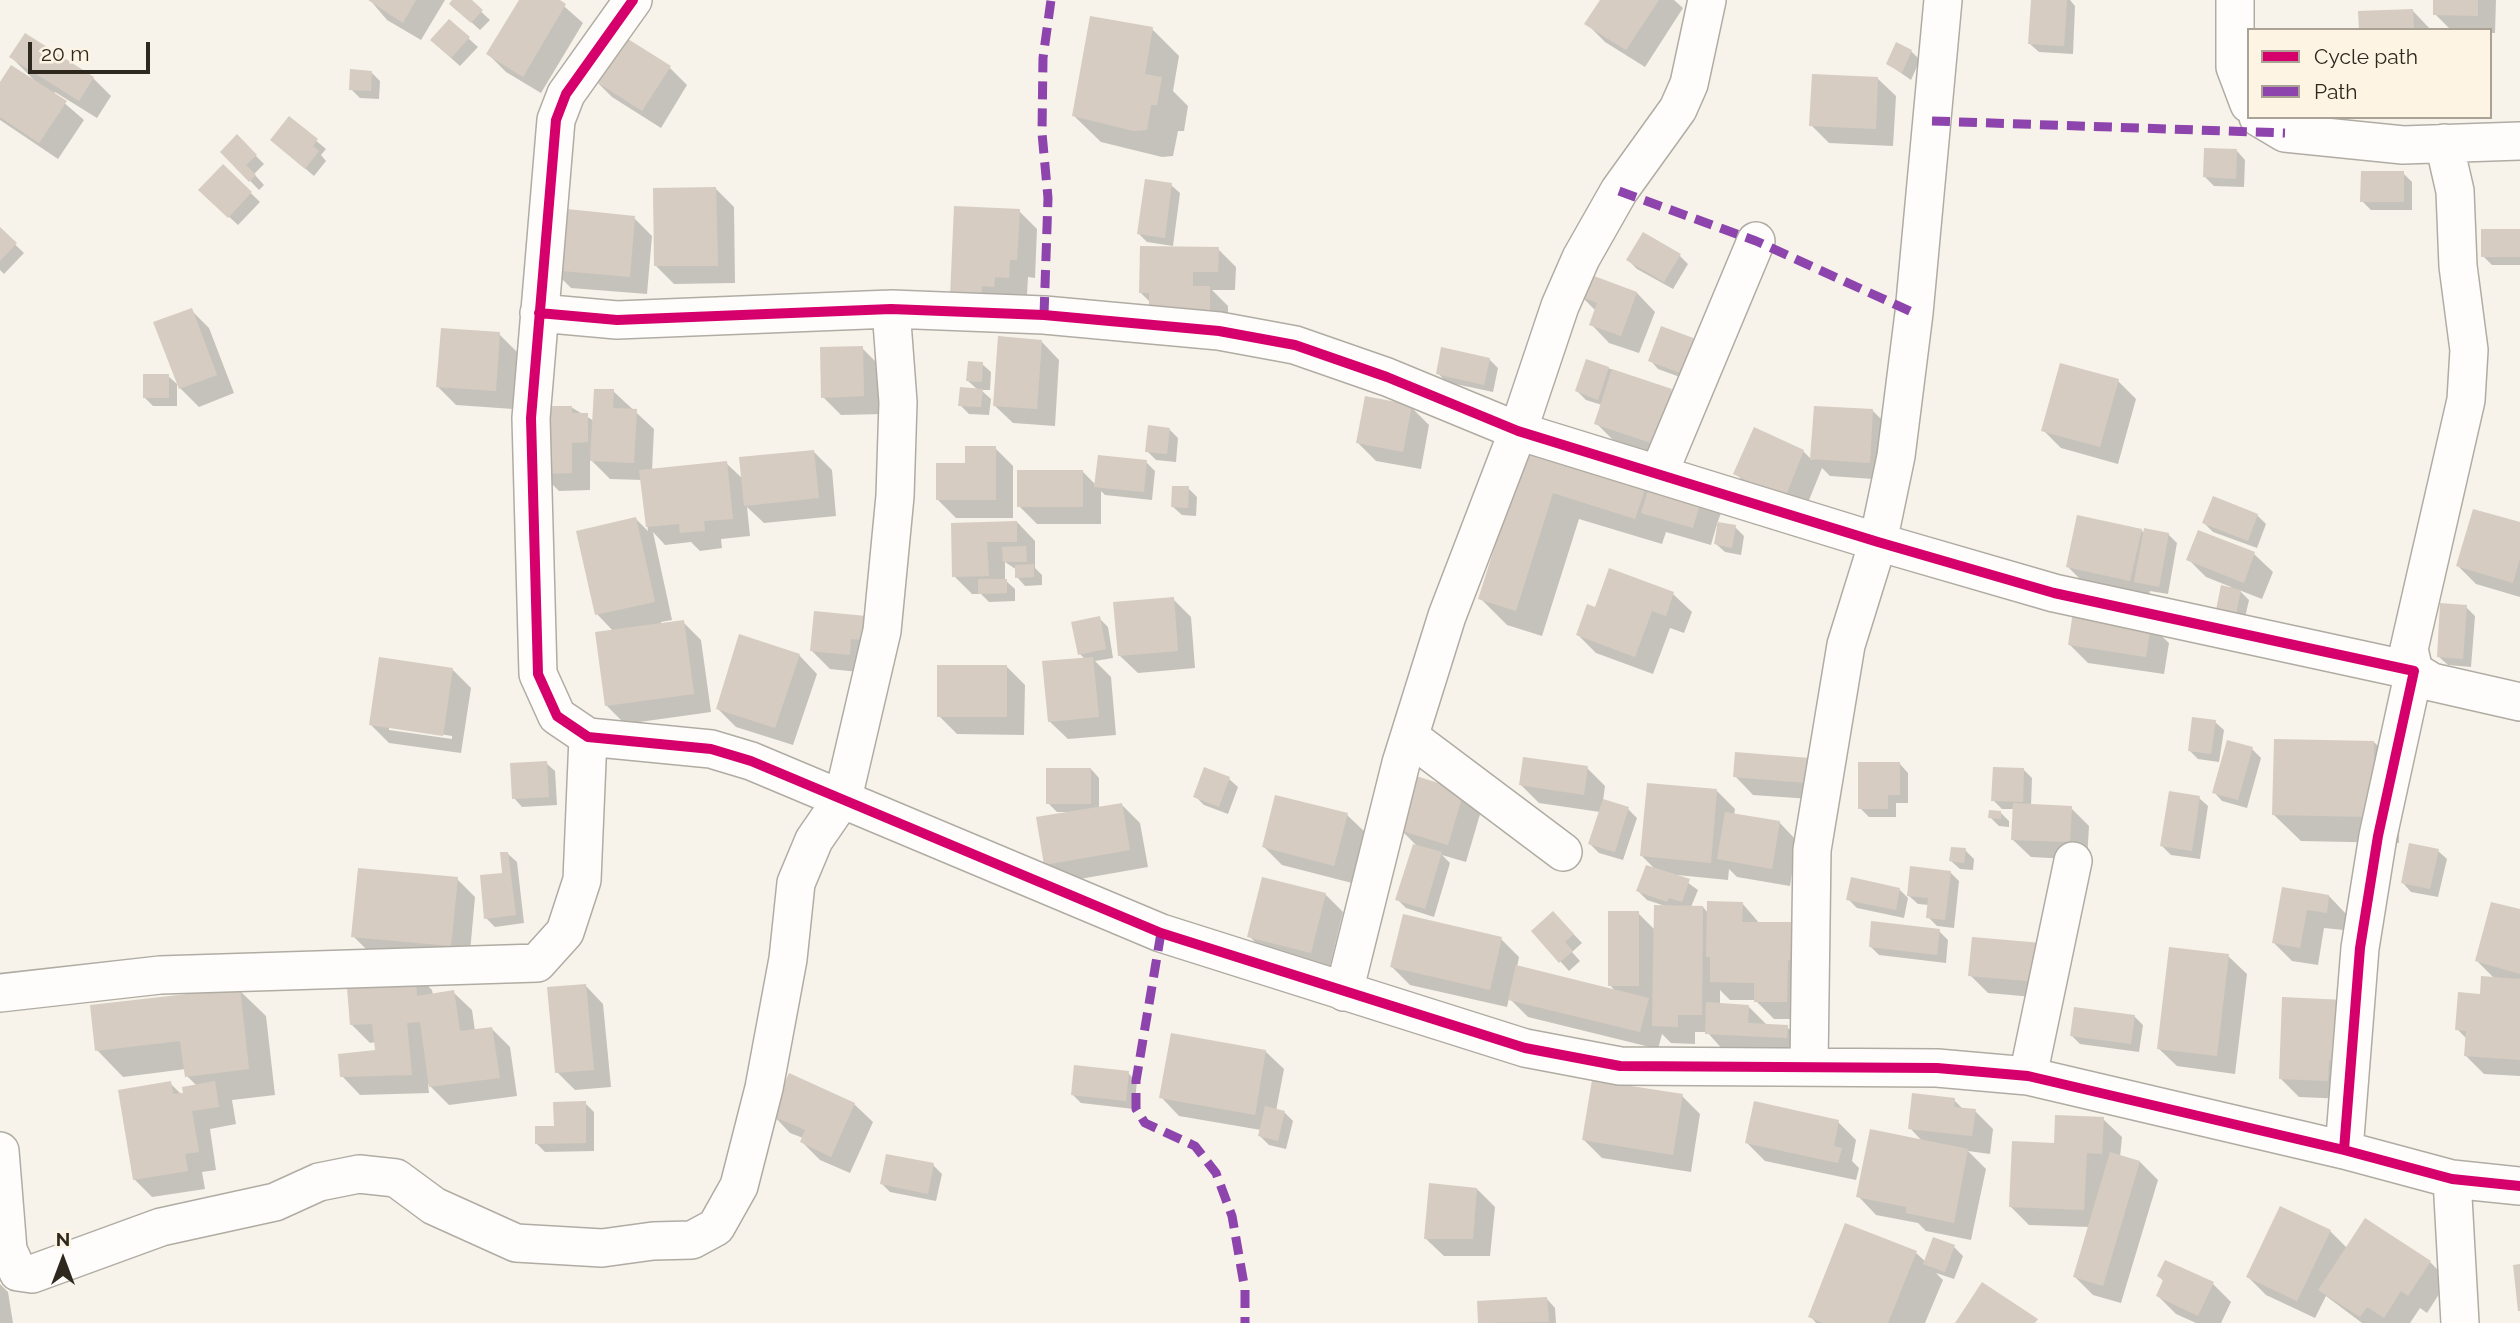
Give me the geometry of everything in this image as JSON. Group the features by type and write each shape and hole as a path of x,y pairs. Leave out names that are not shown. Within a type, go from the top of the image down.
{"street":[{"path":"633,0 566,94 558,114 531,418 538,674 557,716 588,737 711,750 751,761 1161,933 1524,1048 1620,1066 1937,1068 2028,1076 2344,1150 2452,1180 2520,1186"},
{"path":"1344,992 1410,737 1447,616 1518,431 1560,306 1581,258 1619,191 1678,109 1689,84 1707,0"},
{"path":"1809,1066 1815,828 1846,645 1878,542 1896,456 1912,326 1943,0"},
{"path":"2235,0 2235,67 2247,101"},
{"path":"2261,119 2285,133 2403,145 2520,141"},
{"path":"2344,1150 2360,948 2378,836 2414,671 2409,649 2466,400 2469,350 2458,266 2455,191 2444,142"},
{"path":"1659,473 1756,241"},
{"path":"539,313 617,320 891,309 1044,315 1219,331 1282,343 1387,377 1518,431 1878,542 2054,593 2414,671 2432,682 2520,702"},
{"path":"0,1151 8,1250 18,1272 32,1274 161,1227 275,1202 319,1182 359,1174 396,1178 434,1206 516,1243 602,1248 653,1241 692,1240 716,1227 739,1186 764,1088 781,998 796,883 814,840 843,798 882,631 892,523 898,402 891,309"},
{"path":"0,993 160,975 537,963 565,932 582,880 588,737"},
{"path":"1410,737 1563,852"},
{"path":"2028,1076 2073,861"},
{"path":"2452,1180 2460,1323"}],"building":[{"path":"368,0 416,0 403,23"},
{"path":"452,0 472,0 483,10 471,23 449,4"},
{"path":"519,0 560,0 566,4 523,77 486,54"},
{"path":"1600,0 1659,0 1626,50 1584,24"},
{"path":"2031,0 2067,0 2064,46 2028,44"},
{"path":"2433,0 2478,0 2478,16 2433,15"},
{"path":"2413,9 2414,28 2359,28 2358,11"},
{"path":"1090,16 1153,27 1145,74 1162,77 1157,105 1151,105 1147,130 1134,131 1072,116"},
{"path":"449,19 470,37 451,58 430,40"},
{"path":"25,33 94,77 79,101 9,57"},
{"path":"620,34 671,66 642,111 592,79"},
{"path":"1896,42 1912,50 1902,73 1886,64"},
{"path":"11,65 67,101 39,143 0,117 0,82"},
{"path":"350,69 372,71 371,91 349,90"},
{"path":"1812,74 1878,77 1876,129 1809,126"},
{"path":"289,116 318,139 313,146 319,151 305,169 270,140"},
{"path":"237,134 257,155 246,165 256,175 249,182 220,152"},
{"path":"2204,148 2237,149 2236,179 2203,177"},
{"path":"223,164 252,192 228,218 198,190"},
{"path":"2361,171 2404,171 2404,202 2360,202"},
{"path":"1145,179 1172,183 1165,238 1137,234"},
{"path":"716,187 718,266 654,266 653,188"},
{"path":"954,206 1020,209 1017,260 1010,260 1009,278 995,277 994,287 982,286 981,297 950,297"},
{"path":"557,208 635,216 630,277 551,270"},
{"path":"0,227 17,243 0,261"},
{"path":"2481,229 2520,229 2520,257 2481,257"},
{"path":"1643,232 1681,254 1664,282 1626,260"},
{"path":"1140,246 1219,247 1218,272 1193,272 1193,286 1210,286 1210,310 1149,309 1149,293 1139,293"},
{"path":"1586,273 1637,292 1621,336 1589,325 1597,303 1578,295"},
{"path":"192,308 217,375 179,389 153,322"},
{"path":"1661,326 1704,342 1691,377 1648,361"},
{"path":"441,328 500,332 496,391 436,387"},
{"path":"998,336 1042,340 1037,409 993,406"},
{"path":"863,346 864,396 821,398 820,347"},
{"path":"1441,347 1490,358 1484,385 1436,374"},
{"path":"1586,359 1609,367 1598,400 1575,391"},
{"path":"968,361 983,362 982,382 966,381"},
{"path":"2060,363 2119,379 2100,447 2041,431"},
{"path":"1612,369 1672,389 1654,444 1594,424"},
{"path":"143,374 169,374 169,398 143,398"},
{"path":"960,387 983,389 981,407 958,406"},
{"path":"594,389 614,389 613,408 637,409 634,463 590,461"},
{"path":"1365,396 1412,405 1403,452 1356,443"},
{"path":"539,406 572,406 572,413 588,413 588,442 572,443 572,473 539,474"},
{"path":"1814,406 1873,409 1870,463 1810,459"},
{"path":"1148,425 1170,428 1167,454 1145,452"},
{"path":"1754,427 1804,450 1785,498 1733,474"},
{"path":"965,446 996,446 996,500 936,500 936,463 965,463"},
{"path":"1526,449 1646,486 1635,519 1553,493 1516,611 1478,599"},
{"path":"814,450 819,498 744,506 739,457"},
{"path":"1098,455 1147,460 1144,492 1094,487"},
{"path":"727,461 733,519 704,521 705,531 680,533 679,524 646,527 639,470"},
{"path":"1017,470 1083,470 1083,507 1017,507"},
{"path":"1652,478 1703,493 1693,528 1641,513"},
{"path":"1172,486 1189,486 1188,508 1171,507"},
{"path":"2213,496 2258,514 2248,541 2202,523"},
{"path":"2473,509 2520,522 2520,558 2513,583 2456,566"},
{"path":"2077,515 2142,529 2130,581 2066,567"},
{"path":"636,517 655,602 595,615 576,531"},
{"path":"1017,521 1017,542 987,542 989,576 952,577 951,523"},
{"path":"1718,522 1736,525 1732,548 1714,544"},
{"path":"2144,528 2169,533 2159,587 2134,582"},
{"path":"2198,530 2255,552 2244,583 2186,560"},
{"path":"1026,546 1027,562 1003,562 1002,547"},
{"path":"1034,564 1034,577 1015,578 1015,565"},
{"path":"1609,568 1674,592 1666,616 1652,611 1635,657 1576,635 1587,604 1595,607"},
{"path":"978,579 1007,579 1007,593 978,594"},
{"path":"2221,585 2241,590 2236,614 2216,610"},
{"path":"1174,597 1178,651 1118,656 1113,602"},
{"path":"2440,603 2467,605 2463,659 2437,657"},
{"path":"814,611 866,616 864,640 851,639 850,655 810,651"},
{"path":"2073,612 2151,624 2146,657 2068,645"},
{"path":"1100,616 1106,649 1078,655 1071,622"},
{"path":"684,620 694,694 605,706 595,632"},
{"path":"739,634 800,654 775,728 716,709"},
{"path":"379,657 453,668 443,736 369,725"},
{"path":"1093,657 1099,717 1048,722 1042,661"},
{"path":"937,665 1007,665 1007,717 937,717"},
{"path":"2192,717 2216,720 2211,754 2188,751"},
{"path":"2274,739 2374,741 2373,817 2272,815"},
{"path":"2227,740 2253,747 2238,800 2212,793"},
{"path":"1735,752 1810,758 1807,783 1733,777"},
{"path":"1523,757 1588,766 1584,795 1519,785"},
{"path":"547,761 549,797 512,799 510,763"},
{"path":"1858,762 1900,762 1900,795 1888,795 1888,809 1858,809"},
{"path":"1204,767 1230,777 1219,807 1193,797"},
{"path":"1993,767 2024,768 2023,802 1991,801"},
{"path":"1046,768 1091,768 1091,804 1046,804"},
{"path":"1416,776 1464,791 1448,845 1399,830"},
{"path":"1647,783 1717,789 1711,863 1640,856"},
{"path":"2169,791 2200,796 2192,851 2160,846"},
{"path":"1275,795 1348,813 1334,866 1262,847"},
{"path":"1603,799 1629,807 1615,852 1588,844"},
{"path":"1122,803 1130,850 1044,865 1036,817"},
{"path":"2013,803 2072,806 2070,842 2011,840"},
{"path":"1989,810 2001,811 2001,819 1988,818"},
{"path":"1725,812 1780,821 1772,869 1717,859"},
{"path":"2409,843 2439,849 2430,889 2401,883"},
{"path":"1413,844 1442,852 1425,909 1395,900"},
{"path":"1951,847 1966,848 1964,863 1949,861"},
{"path":"500,852 508,852 516,915 484,919 480,875 502,873"},
{"path":"1646,865 1690,879 1682,902 1669,898 1667,902 1636,891"},
{"path":"1910,866 1951,871 1945,920 1926,918 1928,898 1907,896"},
{"path":"358,868 458,877 451,946 351,937"},
{"path":"1262,877 1326,893 1311,953 1247,937"},
{"path":"1851,877 1900,888 1896,910 1846,900"},
{"path":"2282,887 2329,895 2327,913 2307,910 2300,948 2272,943"},
{"path":"1707,901 1743,902 1742,922 1802,922 1801,960 1788,960 1787,1002 1754,1002 1754,983 1710,982 1710,957 1706,957"},
{"path":"2491,902 2520,909 2520,974 2475,961"},
{"path":"1654,905 1703,906 1702,1015 1678,1015 1678,1027 1652,1026"},
{"path":"1553,911 1574,934 1565,942 1573,951 1559,963 1531,931"},
{"path":"1608,911 1639,911 1639,986 1608,986"},
{"path":"1403,914 1502,937 1490,990 1390,967"},
{"path":"1871,921 1940,929 1937,955 1869,947"},
{"path":"1972,937 2042,943 2039,982 1968,976"},
{"path":"2169,947 2229,954 2217,1056 2157,1049"},
{"path":"1516,965 1649,998 1640,1032 1508,1000"},
{"path":"415,970 417,996 454,990 460,1031 492,1027 500,1078 429,1087 420,1022 407,1023 412,1075 340,1077 338,1054 375,1050 372,1024 350,1025 346,976"},
{"path":"2481,976 2520,979 2520,1060 2464,1056 2466,1031 2455,1030 2458,992 2480,994"},
{"path":"586,984 594,1070 555,1073 547,987"},
{"path":"240,988 249,1069 185,1077 180,1041 95,1051 90,1005"},
{"path":"2282,997 2345,1000 2342,1061 2329,1060 2328,1081 2279,1079"},
{"path":"1706,1002 1749,1005 1748,1023 1788,1025 1787,1038 1705,1034"},
{"path":"2074,1007 2135,1015 2131,1044 2070,1036"},
{"path":"1171,1033 1266,1050 1255,1115 1159,1098"},
{"path":"1074,1065 1129,1071 1126,1101 1071,1095"},
{"path":"789,1073 855,1103 831,1157 800,1142 805,1130 770,1115"},
{"path":"1592,1080 1683,1094 1673,1155 1582,1140"},
{"path":"171,1081 173,1094 183,1093 182,1087 215,1081 219,1107 192,1111 199,1152 185,1154 188,1171 133,1180 118,1090"},
{"path":"1912,1093 1955,1098 1954,1107 1976,1109 1972,1136 1908,1129"},
{"path":"586,1101 586,1143 535,1144 535,1126 554,1126 553,1102"},
{"path":"1754,1101 1839,1120 1834,1146 1842,1148 1838,1163 1745,1143"},
{"path":"1265,1106 1285,1111 1278,1141 1258,1136"},
{"path":"2055,1115 2104,1117 2102,1154 2087,1153 2084,1210 2009,1207 2012,1141 2054,1143"},
{"path":"1870,1129 1968,1149 1954,1223 1906,1213 1906,1207 1856,1197"},
{"path":"2110,1152 2140,1161 2103,1286 2073,1277"},
{"path":"886,1154 934,1163 928,1194 880,1184"},
{"path":"1429,1183 1477,1188 1473,1239 1424,1239"},
{"path":"2280,1206 2331,1230 2297,1301 2246,1277"},
{"path":"2365,1218 2431,1261 2408,1296 2401,1291 2384,1318 2367,1307 2360,1317 2318,1290"},
{"path":"1845,1223 1917,1251 1888,1323 1823,1323 1808,1317"},
{"path":"1933,1237 1955,1245 1945,1272 1923,1264"},
{"path":"2165,1260 2214,1282 2198,1316 2156,1296 2163,1280 2157,1276"},
{"path":"2520,1264 2520,1311 2518,1311 2513,1265"},
{"path":"1982,1282 2038,1319 2035,1323 1955,1323"},
{"path":"1547,1297 1549,1322 1478,1323 1477,1301"}],"marked path":[{"path":"1044,315 1048,198 1042,133 1043,58 1051,0"},
{"path":"1932,121 2285,133"},
{"path":"1619,191 1756,241 1914,313"},
{"path":"1161,933 1136,1081 1136,1109 1145,1123 1195,1146 1216,1173 1232,1216 1245,1290 1245,1323"}],"cycle path":[{"path":"633,0 566,94 556,120 531,418 538,674 557,716 588,737 711,749 751,761 1161,933 1525,1048 1620,1066 1937,1068 2028,1076 2344,1150 2452,1179 2520,1186"},
{"path":"539,313 617,320 891,309 1044,315 1219,331 1295,345 1387,377 1518,431 1878,542 2054,593 2414,671 2378,836 2360,948 2344,1150"}]}
